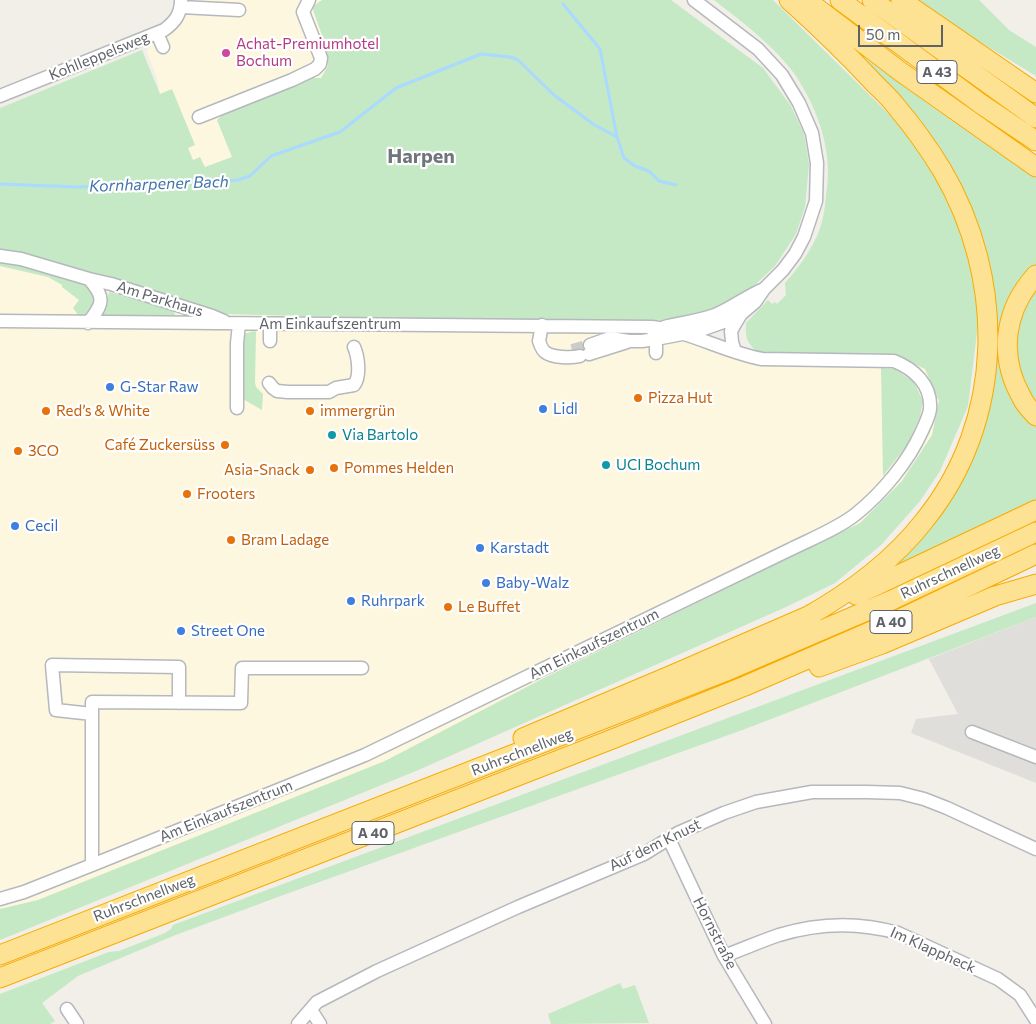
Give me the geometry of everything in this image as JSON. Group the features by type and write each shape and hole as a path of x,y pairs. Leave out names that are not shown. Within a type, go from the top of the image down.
{"highway":[{"path":"789,0 894,103 942,170 960,204 975,245 985,292 988,336 987,367 981,407 968,446 937,505 917,530 887,560 835,601 803,619"},
{"path":"806,0 902,72 1036,167"},
{"name":"A 43","path":"840,0 980,104 1036,140"},
{"name":"A 43","path":"872,0 1036,118"},
{"path":"901,0 1034,91"},
{"path":"1036,275 1020,295 1013,310 1009,323 1007,344 1009,365 1016,386 1023,400 1036,416"},
{"path":"384,805 501,747 803,619 1036,510"},
{"name":"Ruhrschnellweg","path":"0,955 618,714 776,650 908,592 1036,532"},
{"name":"Ruhrschnellweg","path":"0,978 745,686 884,626 1036,554"},
{"path":"977,604 1036,576"},
{"path":"745,686 823,666 882,644 995,596 1036,584"}],"street":[{"path":"199,117 292,80 315,69 320,64 319,51 303,12 309,0"},
{"name":"Am Einkaufszentrum","path":"656,331 695,321 729,319 741,314 769,288 795,254 804,237 816,201 817,163 812,133 799,103 782,75 758,50 694,0"},
{"path":"181,4 239,10"},
{"name":"Kohlleppelsweg","path":"0,96 164,30 176,20 181,4"},
{"path":"157,33 163,47"},
{"name":"Am Parkhaus","path":"0,256 21,259 111,284 234,324"},
{"name":"Am Parkhaus","path":"88,323 101,303 100,294 89,279"},
{"name":"Am Einkaufszentrum","path":"729,319 731,307 750,295 769,288"},
{"path":"685,334 729,319 735,352"},
{"name":"Am Einkaufszentrum","path":"0,322 542,325 656,331 685,334 746,356 762,359 894,361 912,370 919,378 928,393 930,410 917,441 892,478 856,514 841,523 365,755 24,892 0,899"},
{"path":"234,324 237,343 237,408"},
{"path":"270,324 270,341"},
{"path":"542,325 539,341 544,352 554,356 571,358 583,351 629,341 656,331 656,353"},
{"path":"270,383 277,391 288,392 329,392 336,388 354,385 358,378 358,356 354,346"},
{"path":"92,714 56,710 52,665 179,667 179,702"},
{"path":"92,865 92,702 241,703 242,668 362,668"},
{"path":"972,732 1036,757"},
{"name":"Auf dem Knust","path":"298,1024 317,1002 377,971 518,907 644,854 678,833 724,812 756,802 812,792 900,793 924,799 947,808 1036,849"},
{"name":"Hornstraße","path":"669,839 724,956 766,1024"},
{"name":"Im Klappheck","path":"724,956 778,935 827,925 855,925 882,929 898,933 998,979 1020,996 1036,1020"},
{"path":"67,1009 78,1024"},
{"path":"310,1010 320,1024"}],"shaded area":[{"path":"186,0 322,0 312,7 326,47 328,66 321,78 305,78 217,120 233,157 205,167 193,160 160,94 157,77 147,53 150,40"},
{"name":"Ruhrpark","path":"0,249 107,276 488,321 659,320 687,326 713,349 757,352 896,355 925,369 939,401 932,435 902,481 860,523 544,678 385,761 38,900 0,909"},
{"path":"1036,617 1036,783 911,733 916,719 958,714 929,659"}],"green space":[{"path":"322,0 671,0 763,68 791,106 804,134 809,164 805,207 796,234 775,266 745,294 716,309 690,317 659,320 488,321 223,314 107,276 0,249 0,108 142,50 160,94 172,89 195,145 188,148 193,160 200,157 205,167 232,157 217,120 231,107 305,78 321,78 328,66 326,47 312,7"},
{"path":"714,0 773,0 900,125 938,176 966,235 981,300 968,406 940,471 920,501 881,545 835,583 786,607 416,771 0,940 0,909 38,900 385,761 544,678 860,523 902,481 932,435 939,401 925,369 896,355 757,352 747,339 746,323 768,300 772,304 775,302 777,304 786,295 785,283 803,261 817,236 825,205 828,177 827,159 818,119 807,95 793,72 766,43"},
{"path":"913,0 979,0 1009,30 1036,47 1036,76 967,34"},
{"path":"829,32 931,106 1036,178 1036,265 1032,268 1000,363 1005,384 1029,420 1036,426 1036,501 879,576 949,495 996,348 994,286 985,245 969,202 946,158 922,125"},
{"path":"0,261 86,285 90,287 96,300 88,313 79,316 73,308 79,300 62,285 48,277 0,266"},
{"path":"1036,289 1036,400 1028,390 1018,368 1016,340 1020,320"},
{"path":"109,292 174,310 175,315 171,317 102,316 107,306"},
{"path":"256,332 255,383 256,387 263,394 262,410 243,399 241,343 244,334"},
{"path":"881,368 895,369 914,382 923,401 920,417 907,445 883,476"},
{"path":"1036,603 1036,617 745,729 173,936 78,976 42,1003 55,1021 50,1024 0,1024 0,994 109,952 119,951 165,933 173,925"},
{"path":"620,983 623,989 635,985 649,1023 551,1024 548,1014"}],"waterway":[{"path":"563,4 600,49 617,137 624,158 635,166 649,171 659,181 676,185"},
{"name":"Kornharpener Bach","path":"0,184 78,187 125,185 134,182 155,186 186,181 206,183 238,180 250,176 271,156 340,132 396,88 481,54 510,57 518,60 554,95 593,124 617,137"}],"tunnel":[{"path":"572,350 590,345"}],"place":[{"name":"Achat-Premiumhotel Bochum","path":"226,53"},
{"name":"G-Star Raw","path":"110,387"},
{"name":"Pizza Hut","path":"638,398"},
{"name":"Lidl","path":"543,409"},
{"name":"Red’s & White","path":"46,411"},
{"name":"immergrün","path":"310,411"},
{"name":"Via Bartolo","path":"332,435"},
{"name":"Café Zuckersüss","path":"225,445"},
{"name":"3CO","path":"18,451"},
{"name":"UCI Bochum","path":"606,465"},
{"name":"Pommes Helden","path":"334,468"},
{"name":"Asia-Snack","path":"310,470"},
{"name":"Frooters","path":"187,494"},
{"name":"Cecil","path":"15,526"},
{"name":"Bram Ladage","path":"231,540"},
{"name":"Karstadt","path":"480,548"},
{"name":"Baby-Walz","path":"486,583"},
{"name":"Ruhrpark","path":"351,601"},
{"name":"Le Buffet","path":"448,607"},
{"name":"Street One","path":"181,631"}],"district":[{"name":"Harpen","path":"421,156"}]}
